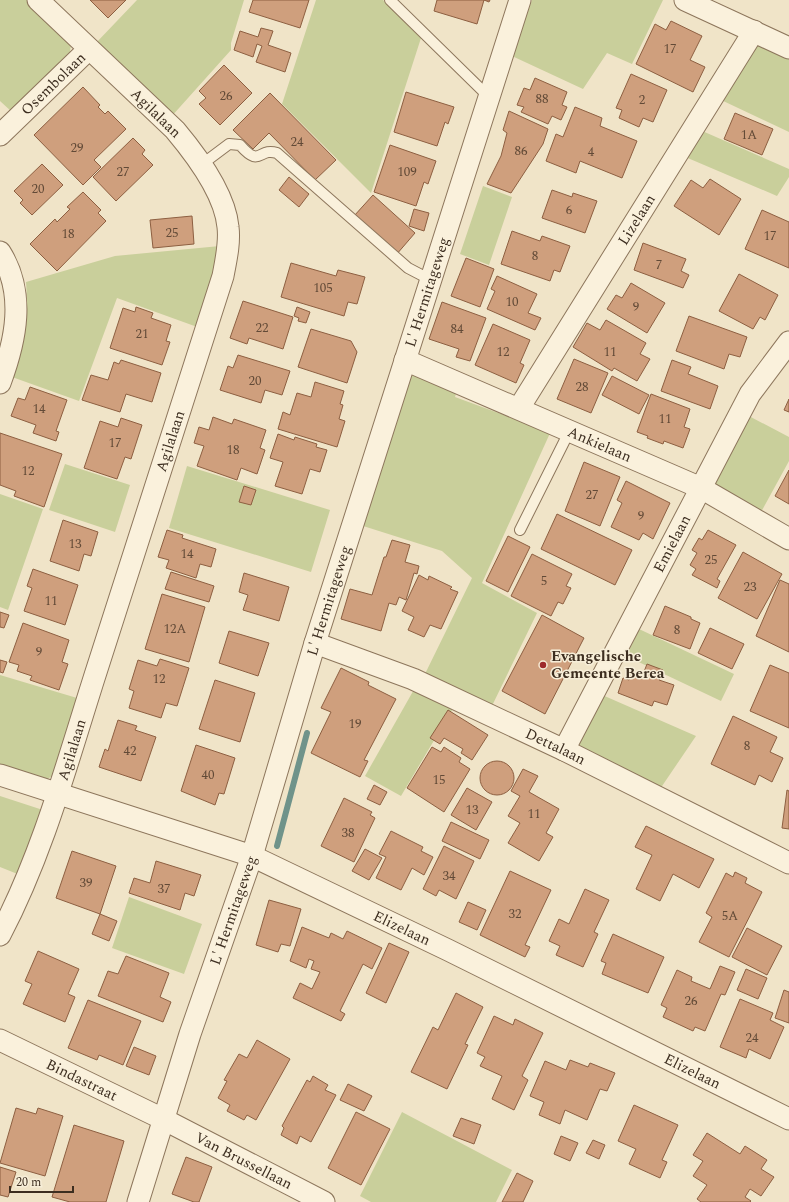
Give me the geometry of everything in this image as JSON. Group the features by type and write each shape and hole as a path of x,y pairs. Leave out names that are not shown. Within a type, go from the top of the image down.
{"street":[{"name":"Agilalaan","path":"0,935 13,910 59,793 95,676 224,276 228,251 228,226 221,202 201,165 175,130 38,0"},
{"name":"L' Hermitageweg","path":"138,1202 190,1034 252,856 315,643 520,0"},
{"path":"685,0 789,48"},
{"name":"Lizelaan","path":"519,408 754,31"},
{"name":"Osembolaan","path":"0,135 89,49"},
{"path":"0,252 13,279 17,306 14,338 10,357 0,383"},
{"name":"Emielaan","path":"564,750 750,394 789,342"},
{"name":"Ankielaan","path":"406,360 701,488 789,539"},
{"name":"Dettalaan","path":"315,643 413,679 564,750 789,863"},
{"name":"Elizelaan","path":"0,775 252,856 448,950 789,1119"},
{"name":"Bindastraat","path":"0,1040 163,1120"},
{"name":"Van Brussellaan","path":"163,1120 324,1202"}],"lane":[{"path":"390,0 490,98"},
{"path":"201,165 230,144 240,145 249,155 254,157 271,151 277,153 408,268 431,280"},
{"path":"520,530 570,430"}],"green space":[{"path":"0,0 29,0 71,44 70,52 66,60 12,112 0,101"},
{"path":"137,0 244,0 231,43 231,50 171,117 95,44"},
{"path":"316,0 383,0 421,38 371,193 282,104"},
{"path":"532,0 663,0 632,64 607,53 583,89 512,56"},
{"path":"760,44 789,56 789,132 719,99 753,47"},
{"path":"700,130 789,169 789,177 777,196 683,156"},
{"path":"483,186 512,197 489,265 460,254"},
{"path":"220,246 200,328 117,298 79,401 12,377 26,320 26,282 115,256"},
{"path":"410,375 419,376 457,390 455,397 512,418 521,416 551,431 482,583 537,613 490,710 423,678 472,578 442,551 360,525"},
{"path":"747,415 789,437 789,461 760,514 721,492 713,482"},
{"path":"65,464 130,485 115,532 49,510"},
{"path":"187,466 330,510 311,572 169,528"},
{"path":"0,494 43,509 8,610 0,607"},
{"path":"639,629 734,674 721,701 626,656"},
{"path":"0,675 77,698 55,774 46,780 0,767"},
{"path":"416,686 455,705 401,796 365,776"},
{"path":"600,694 696,736 658,792 577,752 577,738"},
{"path":"0,796 46,811 20,875 0,867"},
{"path":"129,897 202,924 184,974 112,948"},
{"path":"402,1112 512,1170 496,1202 371,1202 360,1196"}],"building":[{"path":"90,0 126,0 108,18"},
{"path":"253,0 309,0 300,28 249,12"},
{"path":"437,0 484,0 477,24 434,11"},
{"path":"671,21 702,36 690,60 705,67 693,92 636,64 655,24 666,30"},
{"path":"261,28 273,31 268,45 291,53 285,72 256,62 262,46 257,44 253,57 234,50 240,31 258,37"},
{"path":"224,65 252,93 220,125 199,104 206,98 199,91"},
{"path":"631,74 667,90 653,122 643,118 639,127 619,118 622,110 616,108"},
{"path":"535,78 567,92 562,105 567,107 561,120 552,116 548,124 521,112 524,107 517,105 524,88 530,90"},
{"path":"83,87 100,105 98,107 105,114 108,111 126,129 94,160 101,167 83,185 34,135"},
{"path":"406,92 454,107 448,124 445,122 437,146 394,132"},
{"path":"270,93 336,160 315,180 269,133 253,149 233,130"},
{"path":"575,107 602,118 600,126 637,141 622,178 580,161 576,173 546,161 556,134 563,137"},
{"path":"509,111 548,129 543,144 511,193 487,184 501,156 507,133 503,130"},
{"path":"735,113 773,129 762,155 724,139"},
{"path":"133,138 145,150 142,154 153,165 116,201 93,177"},
{"path":"390,145 436,161 428,184 424,182 416,206 374,192"},
{"path":"42,164 63,185 32,215 20,203 23,200 14,191"},
{"path":"289,177 309,194 299,207 279,190"},
{"path":"710,179 741,199 719,235 674,206 691,180 703,188"},
{"path":"552,190 572,197 573,193 597,201 585,233 542,218"},
{"path":"83,192 101,210 98,213 106,221 57,271 30,244 55,219 57,222 70,209 67,207"},
{"path":"373,195 415,233 396,255 354,216"},
{"path":"414,209 429,213 424,231 409,226"},
{"path":"762,210 789,222 789,268 745,249"},
{"path":"192,216 194,244 153,248 150,220"},
{"path":"512,231 540,241 542,236 570,246 560,272 554,270 550,281 501,264"},
{"path":"643,243 686,259 681,271 689,275 683,288 634,270"},
{"path":"466,258 494,269 480,307 451,296"},
{"path":"291,263 336,276 338,270 365,277 357,304 348,302 344,316 281,297"},
{"path":"739,274 778,295 765,320 760,317 753,329 719,311"},
{"path":"497,276 537,294 528,313 541,318 535,330 487,309 495,291 491,289"},
{"path":"631,283 665,303 647,333 607,309 616,295 622,298"},
{"path":"243,301 293,317 283,349 249,338 247,344 230,338"},
{"path":"442,302 486,318 470,361 456,357 459,349 429,339"},
{"path":"136,307 153,313 151,318 171,325 166,341 170,342 162,365 110,348 123,308 135,312"},
{"path":"297,307 310,312 306,323 298,321 299,318 294,316"},
{"path":"689,316 747,337 740,357 729,354 724,369 676,351"},
{"path":"606,320 646,343 640,354 650,359 637,381 614,368 612,371 573,347 587,323 600,330"},
{"path":"493,324 530,340 520,363 524,365 516,383 475,365"},
{"path":"311,329 351,341 357,352 347,383 298,367"},
{"path":"238,355 290,371 282,395 265,390 261,403 220,390 228,366 233,368"},
{"path":"574,359 608,373 591,413 557,399"},
{"path":"121,360 161,373 152,402 126,394 120,412 82,400 91,375 108,380 114,362 119,364"},
{"path":"672,360 691,367 688,374 718,386 710,409 661,391"},
{"path":"612,376 649,395 639,414 602,395"},
{"path":"315,382 344,391 340,404 343,405 339,419 345,421 337,447 278,429 283,412 290,415 297,393 311,397"},
{"path":"30,387 67,400 56,431 59,432 56,441 33,433 36,425 11,416 18,398 25,400"},
{"path":"651,394 690,409 684,427 690,429 683,448 664,441 663,444 647,438 648,436 637,432"},
{"path":"789,399 789,412 784,410"},
{"path":"213,417 232,424 234,419 266,430 260,448 265,450 257,474 241,468 237,480 197,466 204,446 194,443 199,427 209,430"},
{"path":"121,418 142,425 131,459 125,457 117,479 84,468 100,421 118,427"},
{"path":"0,433 62,454 44,507 14,496 16,491 0,485"},
{"path":"278,434 294,440 295,437 317,444 316,447 327,450 320,472 310,469 302,494 275,486 283,462 270,458"},
{"path":"584,462 620,477 600,526 565,511"},
{"path":"789,470 789,504 775,496"},
{"path":"626,481 670,503 653,539 643,533 639,540 611,527 622,503 617,500"},
{"path":"244,486 256,490 251,505 239,502"},
{"path":"557,514 632,550 615,585 541,549"},
{"path":"63,520 98,532 91,556 84,554 79,571 50,561"},
{"path":"167,530 183,535 182,538 216,549 211,567 200,564 196,578 166,568 169,560 158,557"},
{"path":"708,530 736,545 717,579 720,581 717,588 692,575 696,569 690,565 697,553 692,550 699,538 702,540"},
{"path":"508,536 530,547 508,592 486,581"},
{"path":"392,540 410,545 405,562 419,566 417,574 414,573 406,600 399,597 396,605 389,603 381,631 341,619 350,589 372,595 384,557 386,557"},
{"path":"743,552 782,574 757,619 718,598"},
{"path":"532,554 572,574 566,586 571,588 563,604 558,602 551,616 511,596"},
{"path":"33,569 78,585 65,625 24,611 32,588 27,586"},
{"path":"171,572 214,586 209,602 165,589"},
{"path":"244,573 289,587 279,621 243,610 248,595 239,592"},
{"path":"419,575 428,580 429,576 452,587 450,589 458,592 441,629 430,625 424,637 408,630 414,617 402,611"},
{"path":"780,580 789,584 789,652 756,636"},
{"path":"162,594 205,607 189,662 145,649"},
{"path":"665,606 691,617 691,619 700,623 690,649 653,635"},
{"path":"0,612 9,615 4,628 0,627"},
{"name":"Evangelische Gemeente Berea","path":"542,615 584,638 545,714 502,691"},
{"path":"23,623 69,640 62,662 68,664 59,690 30,680 32,676 17,671 19,665 9,662"},
{"path":"710,628 744,644 732,669 698,653"},
{"path":"229,631 269,643 258,676 219,663"},
{"path":"160,659 189,668 177,706 166,703 161,718 129,708 134,691 129,689 138,660 157,666"},
{"path":"0,660 7,662 3,673 0,672"},
{"path":"647,664 663,670 659,680 674,685 667,705 654,701 652,706 618,693 623,678 629,680 632,673 642,677"},
{"path":"770,665 789,673 789,728 750,711"},
{"path":"341,668 369,682 368,685 396,699 364,760 368,761 360,777 311,753 331,712 321,708"},
{"path":"215,680 255,693 240,742 199,729"},
{"path":"448,710 488,735 472,760 461,753 463,749 444,738 440,744 430,738"},
{"path":"733,716 777,737 770,752 783,758 772,782 759,775 755,785 711,764"},
{"path":"118,720 137,726 135,730 156,737 141,781 99,767 105,749 108,751"},
{"path":"196,745 235,758 224,794 219,793 215,805 181,791"},
{"path":"432,747 441,752 444,747 461,758 459,762 470,769 444,812 407,788"},
{"path":"497,761 509,766 514,778 509,790 497,795 485,790 480,778 485,766"},
{"path":"523,769 538,776 529,792 559,809 546,833 553,837 539,861 508,843 520,823 508,816 520,796 511,791"},
{"path":"374,785 387,792 380,805 367,799"},
{"path":"467,788 492,802 476,830 451,815"},
{"path":"787,790 789,791 789,829 782,828"},
{"path":"344,798 372,812 370,815 375,818 354,862 321,846"},
{"path":"451,822 489,840 480,859 442,841"},
{"path":"646,826 714,859 699,888 673,874 660,901 636,889 652,855 635,847"},
{"path":"391,831 423,847 421,851 433,857 424,875 412,868 401,890 376,878 386,857 379,854"},
{"path":"444,846 474,861 456,899 439,890 436,896 423,889"},
{"path":"365,849 382,858 369,880 352,871"},
{"path":"72,851 116,866 100,914 56,898"},
{"path":"156,861 201,875 194,896 185,893 180,910 129,893 134,878 150,883"},
{"path":"510,871 551,890 525,945 530,947 525,957 480,935"},
{"path":"735,872 747,878 745,883 762,892 729,957 699,942 712,917 706,913 726,873 733,877"},
{"path":"585,889 609,900 594,932 598,934 583,967 556,955 560,946 549,941 559,919 569,924"},
{"path":"269,900 301,909 290,946 281,944 278,952 256,945"},
{"path":"468,902 486,910 477,930 459,922"},
{"path":"100,914 117,921 109,941 92,934"},
{"path":"302,927 329,938 331,933 343,939 347,931 382,948 372,969 363,964 340,1011 345,1014 341,1021 293,998 300,983 312,989 320,972 311,969 314,961 309,959 306,968 290,961"},
{"path":"747,928 782,946 767,975 732,957"},
{"path":"613,934 664,957 648,993 602,974 606,963 601,961"},
{"path":"389,943 409,952 386,1003 366,993"},
{"path":"38,951 79,969 68,994 75,997 65,1022 23,1004 32,984 25,981"},
{"path":"126,956 169,973 160,997 171,1002 163,1022 98,996 108,971 118,974"},
{"path":"720,966 735,972 725,995 721,994 705,1031 695,1027 693,1031 663,1017 667,1008 661,1005 677,970 692,977 691,981 710,989"},
{"path":"746,969 767,978 758,999 737,990"},
{"path":"784,990 789,992 789,1023 775,1018"},
{"path":"456,993 483,1007 465,1044 468,1045 447,1089 411,1072 433,1027 438,1030"},
{"path":"740,999 773,1013 770,1020 784,1027 770,1059 749,1049 746,1058 720,1047"},
{"path":"88,1000 141,1021 123,1065 99,1055 97,1060 68,1048"},
{"path":"494,1016 513,1025 515,1019 543,1033 522,1076 528,1080 514,1110 492,1099 502,1076 480,1066 485,1057 477,1053"},
{"path":"257,1040 290,1059 256,1120 247,1115 244,1120 227,1111 230,1105 218,1098 227,1081 224,1080 239,1054 247,1058"},
{"path":"134,1047 156,1056 149,1075 126,1066"},
{"path":"570,1060 588,1067 590,1063 615,1073 607,1091 600,1089 587,1120 565,1110 560,1124 539,1115 544,1102 530,1096 545,1061 566,1070"},
{"path":"313,1076 328,1085 325,1090 336,1095 311,1142 300,1136 297,1144 281,1135 284,1128 282,1126 307,1080 310,1082"},
{"path":"348,1084 372,1096 364,1111 340,1100"},
{"path":"634,1105 678,1125 662,1160 667,1162 660,1178 629,1164 636,1149 618,1141"},
{"path":"16,1108 36,1114 38,1108 63,1116 45,1176 0,1163"},
{"path":"356,1112 390,1129 361,1185 328,1168"},
{"path":"461,1118 481,1125 474,1144 453,1136"},
{"path":"74,1125 124,1141 106,1202 70,1202 52,1197"},
{"path":"707,1133 740,1154 745,1146 767,1160 761,1169 774,1177 761,1196 750,1189 745,1197 751,1201 750,1202 701,1202 697,1199 707,1185 693,1176 703,1161 693,1155"},
{"path":"561,1136 578,1143 570,1161 554,1154"},
{"path":"593,1140 605,1145 599,1159 586,1153"},
{"path":"186,1157 212,1167 199,1202 194,1202 172,1194"},
{"path":"0,1167 16,1172 8,1197 0,1195"},
{"path":"517,1173 533,1181 523,1202 502,1202"}],"waterway":[{"path":"277,846 307,733"}],"place":[{"name":"Evangelische Gemeente Berea","path":"543,665"}]}
